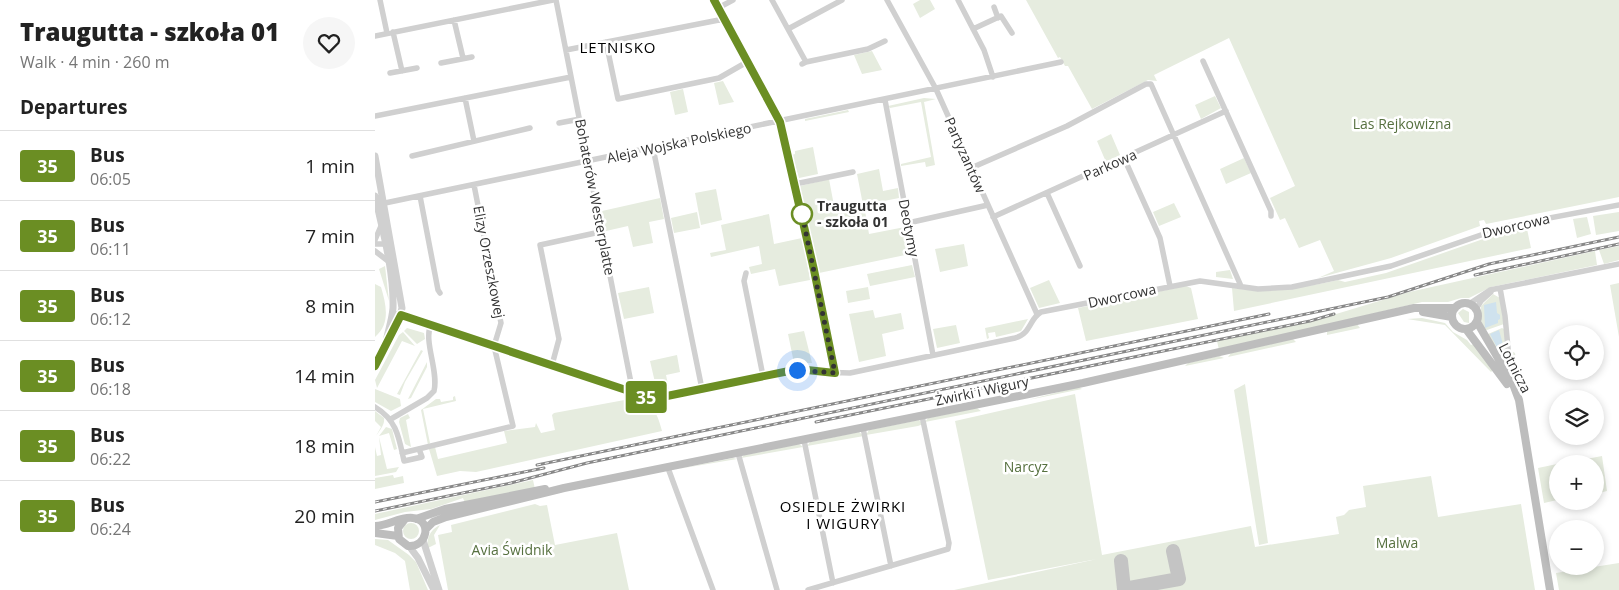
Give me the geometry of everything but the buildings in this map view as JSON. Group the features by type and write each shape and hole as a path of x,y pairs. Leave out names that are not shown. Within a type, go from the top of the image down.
{"main road":[{"path":"1461,304 1469,304 1476,309 1477,322 1466,329 1456,325 1452,317 1455,308 1461,304"},
{"name":"Żwirki i Wigury","path":"564,488 1114,376 1423,307 1455,308"},
{"name":"Żwirki i Wigury","path":"1404,311 1438,313 1452,317"},
{"name":"Lotnicza","path":"1477,322 1519,400 1550,590"},
{"name":"Lotnicza","path":"1466,329 1473,335 1508,384 1516,401 1523,428"},
{"path":"375,526 514,494 564,488"},
{"path":"405,519 399,526 398,536 403,543 409,546 417,545 423,540 426,529 440,519 564,488"},
{"path":"416,518 422,522 426,529"},
{"path":"375,532 398,536"}],"street":[{"path":"380,0 402,71"},
{"path":"375,36 555,0"},
{"name":"Bohaterów Westerplatte","path":"555,0 633,393"},
{"path":"714,0 780,122 835,373"},
{"path":"718,8 733,0"},
{"path":"772,0 804,63 868,49 885,41"},
{"path":"788,29 831,3 842,0"},
{"name":"Partyzantów","path":"887,0 936,89 1037,314"},
{"path":"958,0 984,50 993,77"},
{"path":"994,8 998,18"},
{"path":"973,29 1001,16 1013,33"},
{"path":"566,50 724,19"},
{"path":"455,20 463,58"},
{"path":"606,42 618,99 719,78 747,62"},
{"path":"441,63 472,57"},
{"path":"1203,61 1271,216"},
{"name":"Aleja Wojska Polskiego","path":"385,203 1061,62"},
{"path":"390,73 417,68"},
{"path":"375,116 571,77"},
{"path":"971,168 1067,126 1146,84 1151,84 1241,286"},
{"path":"465,98 474,141"},
{"name":"Deotymy","path":"885,100 933,355"},
{"name":"Parkowa","path":"993,218 1226,111"},
{"path":"559,123 580,119"},
{"path":"412,156 530,128"},
{"path":"653,148 702,389"},
{"path":"375,156 385,203 392,313 385,345"},
{"path":"1124,158 1158,232 1170,286"},
{"path":"795,184 853,172"},
{"name":"Elizy Orzeszkowej","path":"391,419 397,430 405,461 421,457 419,449 513,426 494,346 501,322 474,185"},
{"path":"1047,193 1079,266"},
{"path":"420,196 437,290 440,293"},
{"path":"375,197 385,203"},
{"path":"375,197 381,226 388,244 401,315 392,336 385,345 375,366"},
{"path":"908,223 988,205"},
{"name":"Dworcowa","path":"1037,314 1200,281 1258,289 1283,288 1370,271 1409,261 1507,226 1619,205"},
{"path":"381,226 375,242 388,244"},
{"path":"552,365 559,339 540,245 601,232"},
{"path":"388,244 375,251 388,261"},
{"path":"1469,304 1485,292 1500,288 1619,264"},
{"path":"746,273 744,281 763,376"},
{"path":"1476,309 1485,297 1500,288"},
{"path":"1500,288 1506,321 1511,382"},
{"path":"392,313 431,324 633,393 657,398 797,370 850,373 1020,337 1028,330 1037,314"},
{"path":"375,407 391,419 427,398 434,391 434,372 429,331 431,324"},
{"path":"808,590 948,549 949,543 922,416"},
{"path":"863,428 891,566"},
{"path":"804,440 833,583"},
{"path":"738,454 777,590"},
{"path":"668,468 713,590"},
{"path":"423,540 439,590"},
{"path":"409,546 418,558 434,590"}],"green space":[{"path":"920,0 930,0 935,9 920,18 913,4"},
{"name":"Las Rejkowizna","path":"1026,0 1619,0 1619,197 1486,224 1484,220 1479,221 1480,226 1391,258 1318,278 1334,271 1320,240 1299,248 1285,218 1280,220 1270,198 1295,186 1229,38 1154,75 1157,81 1148,80 1092,109 1068,66 1065,66 1060,57 1058,58"},
{"path":"872,51 882,70 862,74 854,55"},
{"path":"723,81 734,102 719,105 714,83"},
{"path":"683,89 688,112 675,115 670,92"},
{"path":"1215,96 1221,108 1201,119 1195,105"},
{"path":"924,98 936,99 924,102 935,165 926,167 925,162 901,166 901,164 931,157 921,102 890,108 888,106"},
{"path":"848,110 849,112 805,121 805,119"},
{"path":"1111,134 1120,155 1106,162 1097,141"},
{"path":"813,147 818,174 799,178 792,155 795,154 795,151"},
{"path":"1244,158 1251,173 1226,184 1220,169"},
{"path":"879,169 883,191 898,188 899,198 864,205 869,234 905,227 910,254 819,273 818,279 800,186 829,179 835,211 863,205 857,174"},
{"path":"716,189 722,220 701,225 695,193"},
{"path":"660,198 664,219 649,222 653,243 633,247 628,226 606,231 602,211"},
{"path":"1174,203 1181,217 1159,226 1153,212"},
{"path":"697,212 700,228 674,233 671,218"},
{"path":"1619,212 1619,231 1596,235 1593,216"},
{"path":"769,214 774,244 802,238 802,231 810,280 779,286 775,269 751,274 749,267 762,264 759,246 711,257 710,253 726,250 721,225"},
{"path":"1587,217 1591,234 1577,238 1573,219"},
{"path":"1519,229 1527,229 1531,248 1234,311 1232,288 1272,290 1298,288 1338,280 1345,282 1386,273 1486,238"},
{"path":"964,244 968,266 940,272 935,249"},
{"path":"1619,246 1619,260 1604,264 1599,250"},
{"path":"1595,251 1597,265 1491,287 1469,298 1448,302 1422,302 1219,350 1217,341 1313,321 1409,292"},
{"path":"912,265 915,277 870,286 867,274"},
{"path":"385,266 389,301 379,269"},
{"path":"1230,270 1233,279 1216,277 1216,272"},
{"path":"1049,280 1060,303 1039,308 1030,288"},
{"path":"1619,283 1619,337 1610,285"},
{"path":"375,284 381,287 386,313 383,326 375,337"},
{"path":"1186,286 1191,288 1198,319 1086,341 1078,308"},
{"path":"649,287 654,313 624,319 618,293"},
{"path":"868,287 870,299 848,303 846,291"},
{"path":"1493,294 1500,298 1504,324 1484,331 1481,321 1481,306"},
{"path":"1463,309 1469,312 1469,323 1464,322 1458,313"},
{"path":"873,310 875,318 901,313 904,329 882,334 886,356 859,362 849,314"},
{"path":"1422,318 1445,323 1453,332 1467,340 1471,345 1474,344 1494,369 1491,372 1445,325 1407,319"},
{"path":"1028,319 1021,331 996,337 995,332 988,333 989,338 987,339 985,328"},
{"path":"1357,324 1360,328 1327,335 1327,331"},
{"path":"956,325 960,343 937,348 933,329"},
{"path":"407,328 424,333 425,339 417,344 404,331"},
{"path":"1502,328 1504,329 1510,373 1488,334"},
{"path":"804,331 812,363 794,363 788,334"},
{"path":"403,332 415,346 402,341 377,388 375,380 399,335"},
{"path":"1293,339 1296,342 1228,357 1231,353"},
{"path":"421,350 423,351 405,382 400,395 397,394"},
{"path":"1513,352 1515,353 1521,392 1518,392 1513,372"},
{"path":"677,355 680,372 666,375 669,389 657,391 650,361"},
{"path":"1219,356 1224,358 1185,366 1188,363"},
{"path":"427,362 427,367 411,398 408,399"},
{"path":"1245,384 1268,543 1259,545 1234,390"},
{"path":"1078,387 1082,389 1028,400"},
{"path":"375,389 400,399 401,406 391,411 375,402"},
{"path":"1075,394 1102,555 1251,526 1255,547 1339,534 1336,517 1344,515 1349,510 1366,507 1363,486 1431,476 1438,517 1521,504 1535,590 954,590 1097,559 988,580 955,421"},
{"path":"632,395 639,397 649,404 658,418 662,431 476,472 460,471 437,476 429,449 435,447 438,459 507,443 504,431 535,427 536,423 541,433 555,430 552,415 554,413 630,399"},
{"path":"455,396 456,401 423,409 430,443 428,445 421,410 436,399 440,399 441,402 453,400"},
{"path":"977,408 981,411 925,422 928,418"},
{"path":"375,411 384,418 384,423 376,436 381,427 375,421"},
{"path":"408,414 410,418 406,420 411,447 405,444 399,422 400,418"},
{"path":"919,420 923,424 866,435 869,430"},
{"path":"386,427 392,429 397,449 394,450 389,433 379,436"},
{"path":"859,432 864,436 807,446 810,442"},
{"path":"379,437 387,469 399,467 396,472 375,476 375,447 377,456 381,455"},
{"path":"799,444 803,447 741,458 744,455"},
{"path":"733,458 737,459 678,469"},
{"path":"1549,466 1549,502 1544,503 1538,468"},
{"path":"1604,470 1607,491 1604,492"},
{"path":"393,475 394,478 403,476 404,483 375,489 375,478"},
{"path":"533,480 535,489 465,503 463,498 431,509 405,512 375,520 375,514"},
{"name":"Avia Świdnik","path":"535,504 540,506 547,505 555,545 617,533 629,590 448,590 438,535 452,532 451,525"},
{"path":"411,523 419,531 411,539 403,531"},
{"path":"440,525 434,535 436,544 428,548 430,534"},
{"path":"375,539 388,540 409,555 416,562 428,590 410,590 405,561 395,553 375,545"},
{"path":"1619,563 1619,590 1559,590 1556,575 1604,575 1604,565"}],"water":[{"path":"1496,302 1497,313 1500,315 1500,319 1498,323 1485,328 1484,305"},
{"path":"1499,330 1506,355 1502,357 1490,334"}],"taxiway":[{"path":"1121,561 1124,589 1179,579 1173,551"}],"railway":[{"path":"375,511 511,483 587,463 1388,297 1489,264 1619,237"},
{"path":"1475,275 1619,244"},
{"path":"537,465 1269,314"},
{"path":"816,422 1310,321 1334,314"},
{"path":"375,502 544,468"}],"bus line":[{"name":"35","path":"375,366 385,345 392,336 401,315 647,397 657,398 789,371 807,370 835,373 823,311 780,122 714,0"}],"place":[{"name":"Traugutta - szkoła 01","path":"802,214"}],"district":[{"name":"LETNISKO","path":"618,48"},
{"name":"OSIEDLE ŻWIRKI I WIGURY","path":"843,516"}],"route":[{"path":"797,370 835,373 802,214"}],"park label":[{"name":"Narcyz","path":"1026,467"},
{"name":"Malwa","path":"1397,543"}]}
